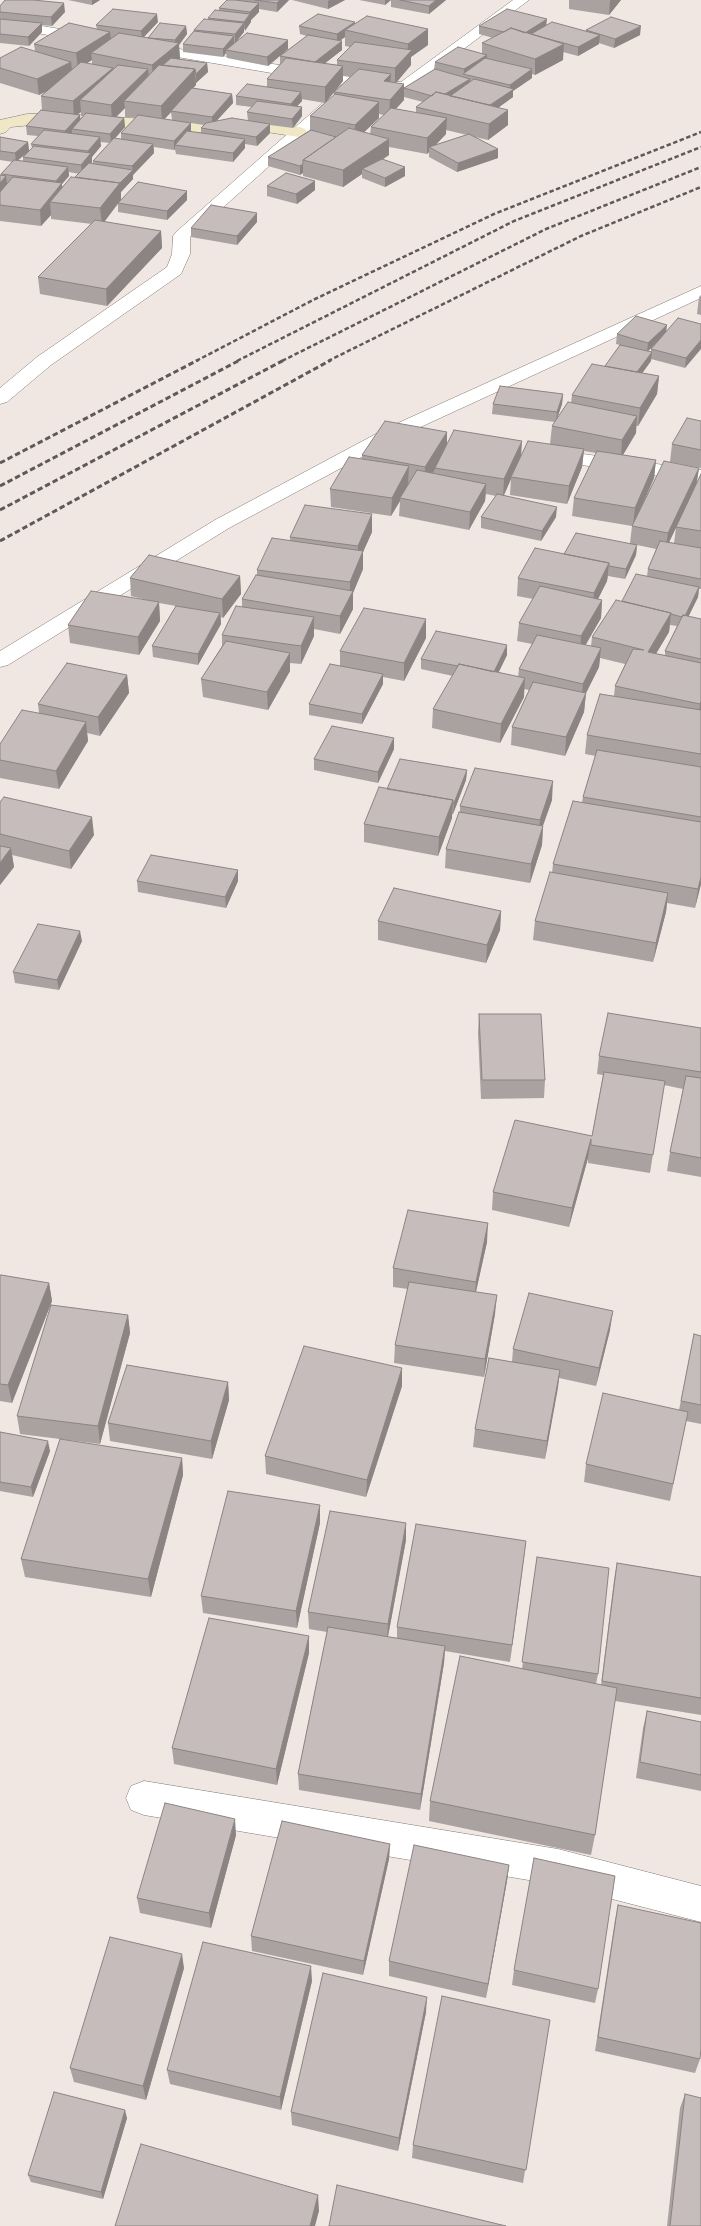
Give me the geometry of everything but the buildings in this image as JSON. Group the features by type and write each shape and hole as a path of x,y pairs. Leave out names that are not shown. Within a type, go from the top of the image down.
{"street":[{"path":"124,44 354,82 404,87 461,43 522,0"},
{"path":"0,23 104,40"},
{"path":"0,398 44,361 175,270 181,254 182,236 354,82"},
{"path":"0,129 6,124 27,118 53,118 206,128 260,126 299,132"},
{"path":"0,660 222,524 394,432 701,291"},
{"path":"394,432 423,436"},
{"path":"528,453 701,476"},
{"path":"144,1798 558,1868 701,1904"}],"railway":[{"path":"196,361 315,299 494,214 701,132"},
{"path":"237,361 514,221 701,147"},
{"path":"284,360 546,229 701,167"},
{"path":"328,361 581,236 701,187"},
{"path":"0,463 198,360"},
{"path":"0,486 240,360"},
{"path":"0,510 284,360"},
{"path":"0,541 331,360"}]}
